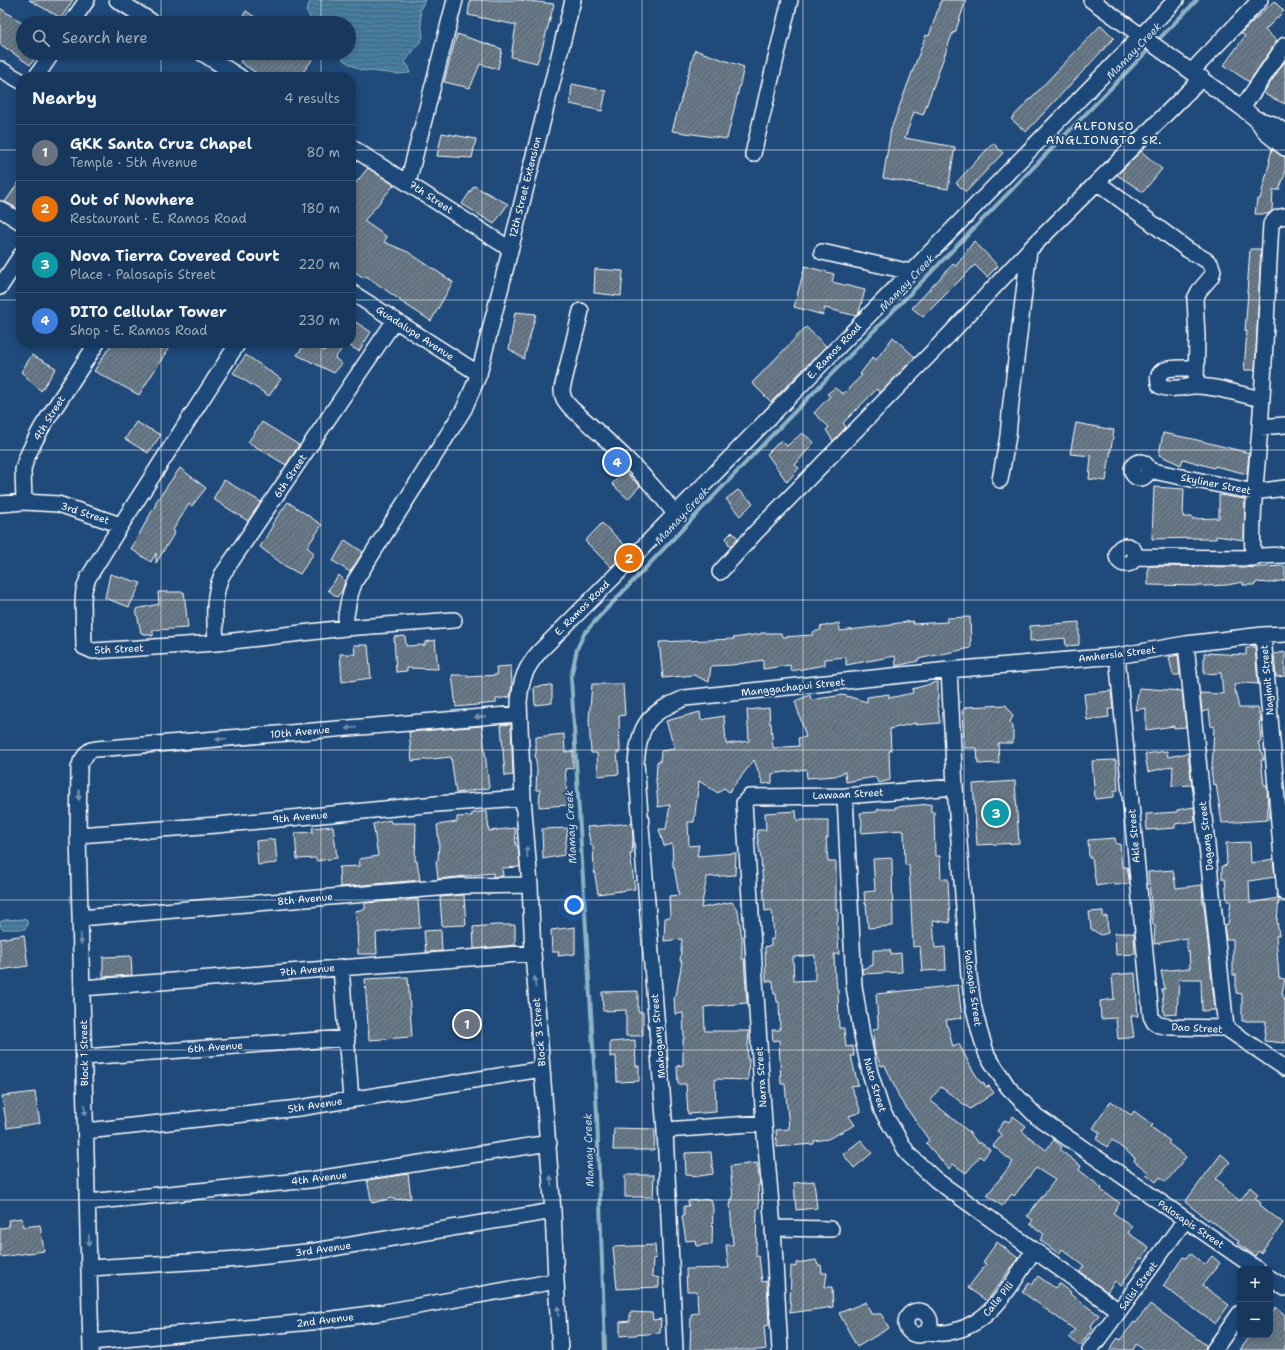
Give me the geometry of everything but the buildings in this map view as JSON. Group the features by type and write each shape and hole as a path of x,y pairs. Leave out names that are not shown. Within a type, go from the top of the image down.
{"street":[{"path":"76,16 86,0"},
{"path":"117,0 143,16"},
{"path":"408,182 455,0"},
{"name":"12th Street Extension","path":"479,374 573,0"},
{"path":"754,154 790,0"},
{"path":"1091,0 1242,108 1256,119 1266,133 1285,148"},
{"name":"E. Ramos Road","path":"519,714 520,686 523,675 532,660 911,272 1150,42 1176,0"},
{"path":"720,572 755,533 947,337 1029,250 1097,182 1197,75 1260,0"},
{"path":"1242,108 1285,45"},
{"path":"39,72 47,60"},
{"path":"213,60 232,72"},
{"path":"0,68 16,79"},
{"path":"1256,119 1273,124 1285,132"},
{"name":"7th Street","path":"356,150 408,182 510,249"},
{"path":"1097,182 1148,221 1188,250 1206,260 1211,265 1213,271 1211,277 1199,291 1195,299 1197,336 1196,386"},
{"path":"0,209 16,219"},
{"path":"1253,558 1252,535 1254,492 1260,427 1271,224 1281,217"},
{"path":"1000,480 1008,436 1029,250"},
{"path":"822,252 911,272"},
{"path":"0,287 16,263"},
{"name":"Guadalupe Avenue","path":"356,295 479,374"},
{"path":"581,311 562,388 564,402 641,473 675,514"},
{"name":"6th Street","path":"216,642 214,603 218,584 222,575 395,320"},
{"name":"4th Street","path":"24,502 24,470 26,459 42,427 94,348"},
{"name":"5th Street","path":"235,348 88,578 84,590 83,601 84,647 93,652 216,642 345,628 454,620"},
{"path":"1196,368 1162,370 1159,374 1158,380 1160,386 1165,388 1207,386 1261,399"},
{"path":"345,628 346,608 355,581 464,409 479,374"},
{"path":"1260,427 1285,425"},
{"name":"Skyliner Street","path":"1148,470 1254,492 1285,488"},
{"name":"3rd Street","path":"0,504 24,502 58,504 121,525"},
{"path":"1135,557 1253,558 1261,556 1285,555"},
{"name":"Amhersia Street","path":"949,670 1117,656 1186,644 1263,635 1285,634"},
{"name":"Nagimit Street","path":"1263,635 1285,893"},
{"name":"Dagang Street","path":"1186,644 1226,1028"},
{"name":"Akle Street","path":"1117,656 1152,1016"},
{"name":"Manggachapui Street","path":"645,724 656,713 685,698 949,670"},
{"name":"Palosapis Street","path":"949,670 955,788 969,976 976,1019 987,1055 1008,1087 1036,1116 1253,1266"},
{"name":"10th Avenue","path":"84,757 90,750 96,749 519,714"},
{"name":"Block 3 Street","path":"519,714 533,953 549,1143 560,1350"},
{"name":"Mahogany Street","path":"645,724 640,736 636,763 665,1130 675,1350"},
{"name":"Block 1 Street","path":"84,757 79,768 78,835 91,1346"},
{"name":"Lawaan Street","path":"744,803 749,797 845,796 955,788"},
{"name":"Nato Street","path":"845,796 854,986 870,1073 882,1111 908,1154 936,1180 1119,1311"},
{"name":"9th Avenue","path":"78,835 217,825 436,804 523,798"},
{"name":"Narra Street","path":"744,803 780,1350"},
{"name":"8th Avenue","path":"80,918 439,888 530,885"},
{"name":"7th Avenue","path":"82,988 533,953"},
{"path":"342,967 351,1100"},
{"name":"Dao Street","path":"1152,1016 1154,1022 1159,1025 1170,1027 1226,1028 1285,1068"},
{"name":"6th Avenue","path":"84,1057 347,1038"},
{"name":"5th Avenue","path":"86,1131 271,1112 542,1069"},
{"path":"665,1130 764,1123"},
{"name":"4th Avenue","path":"88,1202 310,1180 549,1143"},
{"name":"3rd Avenue","path":"90,1268 239,1259 315,1251 553,1211"},
{"name":"Salisi Street","path":"1090,1350 1185,1220"},
{"path":"773,1228 831,1229"},
{"name":"Calle Pili","path":"927,1330 940,1334 949,1333 962,1330 981,1319 998,1302 1034,1250"},
{"path":"1273,1280 1285,1288"},
{"name":"2nd Avenue","path":"91,1346 318,1322 385,1312 556,1281"},
{"path":"1214,1350 1237,1317"}],"water":[{"path":"311,0 425,0 420,10 423,38 405,62 409,67 410,73 397,74 360,70 343,60 356,60 356,16 309,16 306,10"},
{"path":"25,919 28,925 25,929 2,929 0,925 0,922 4,920"}],"waterway":[{"name":"Mamay Creek","path":"605,1350 597,1114 571,677 577,649 584,634 597,619 773,434 1197,0"}],"place":[{"name":"DITO Cellular Tower","path":"617,462"},
{"name":"Out of Nowhere","path":"629,558"},
{"name":"Nova Tierra Covered Court","path":"996,813"},
{"name":"GKK Santa Cruz Chapel","path":"467,1024"}],"district":[{"name":"ALFONSO ANGLIONGTO SR.","path":"1104,133"}]}
